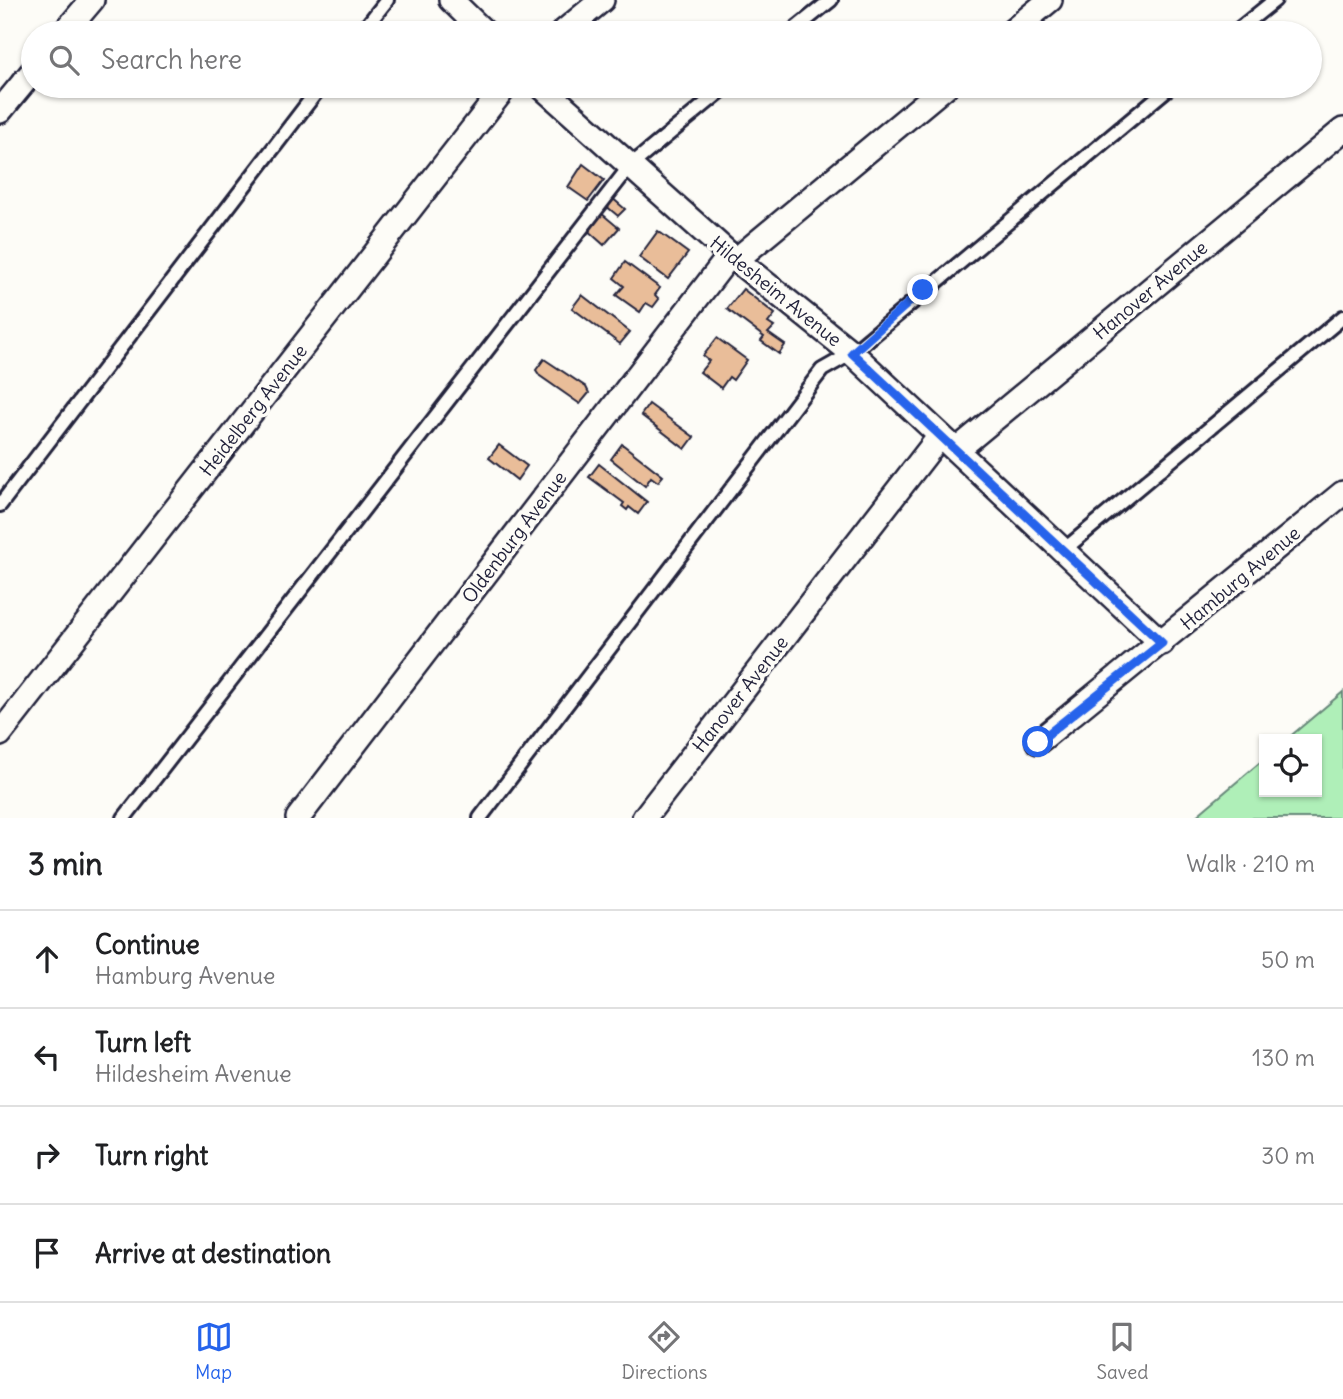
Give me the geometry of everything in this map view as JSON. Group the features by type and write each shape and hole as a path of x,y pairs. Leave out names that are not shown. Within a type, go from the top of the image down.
{"street":[{"path":"74,21 92,0"},
{"path":"451,0 473,21"},
{"path":"577,21 602,0"},
{"path":"1025,21 1050,0"},
{"path":"0,111 21,86"},
{"name":"Heidelberg Avenue","path":"0,734 497,98"},
{"name":"Hildesheim Avenue","path":"554,98 733,258 852,353 1065,549 1162,643"},
{"name":"Oldenburg Avenue","path":"298,818 733,258 931,98"},
{"name":"Hanover Avenue","path":"644,818 949,443 1343,130"},
{"name":"Hamburg Avenue","path":"1038,742 1343,493"}],"lane":[{"path":"370,21 387,0"},
{"path":"805,21 831,0"},
{"path":"1249,21 1275,0"},
{"path":"0,505 312,98"},
{"path":"124,818 630,166 712,98"},
{"path":"480,818 822,370 852,353 1157,98"},
{"path":"1065,549 1343,317"}],"green space":[{"path":"1343,692 1343,818 1194,818 1259,763 1259,797 1322,797 1322,734 1293,734"}],"building":[{"path":"583,164 604,180 588,201 568,187"},
{"path":"611,197 625,209 618,216 605,205"},
{"path":"601,213 619,228 604,245 586,229"},
{"path":"658,231 688,253 668,279 639,257"},
{"path":"625,262 660,288 655,295 659,299 653,307 646,303 640,312 616,295 624,286 614,278"},
{"path":"743,289 775,314 768,323 774,327 768,333 785,345 779,354 761,341 764,337 727,309"},
{"path":"582,295 630,332 620,344 572,308"},
{"path":"717,338 747,360 733,380 729,377 721,388 700,372 709,361 703,356"},
{"path":"544,359 586,387 589,393 580,404 540,376 536,370"},
{"path":"649,404 694,437 685,449 641,415"},
{"path":"622,444 663,476 658,482 651,477 645,486 611,459"},
{"path":"499,445 527,466 517,480 489,458"},
{"path":"599,464 647,502 638,514 629,507 627,510 622,506 624,503 589,477"}],"route":[{"path":"923,290 852,353 1065,549 1162,643 1038,742"}]}
